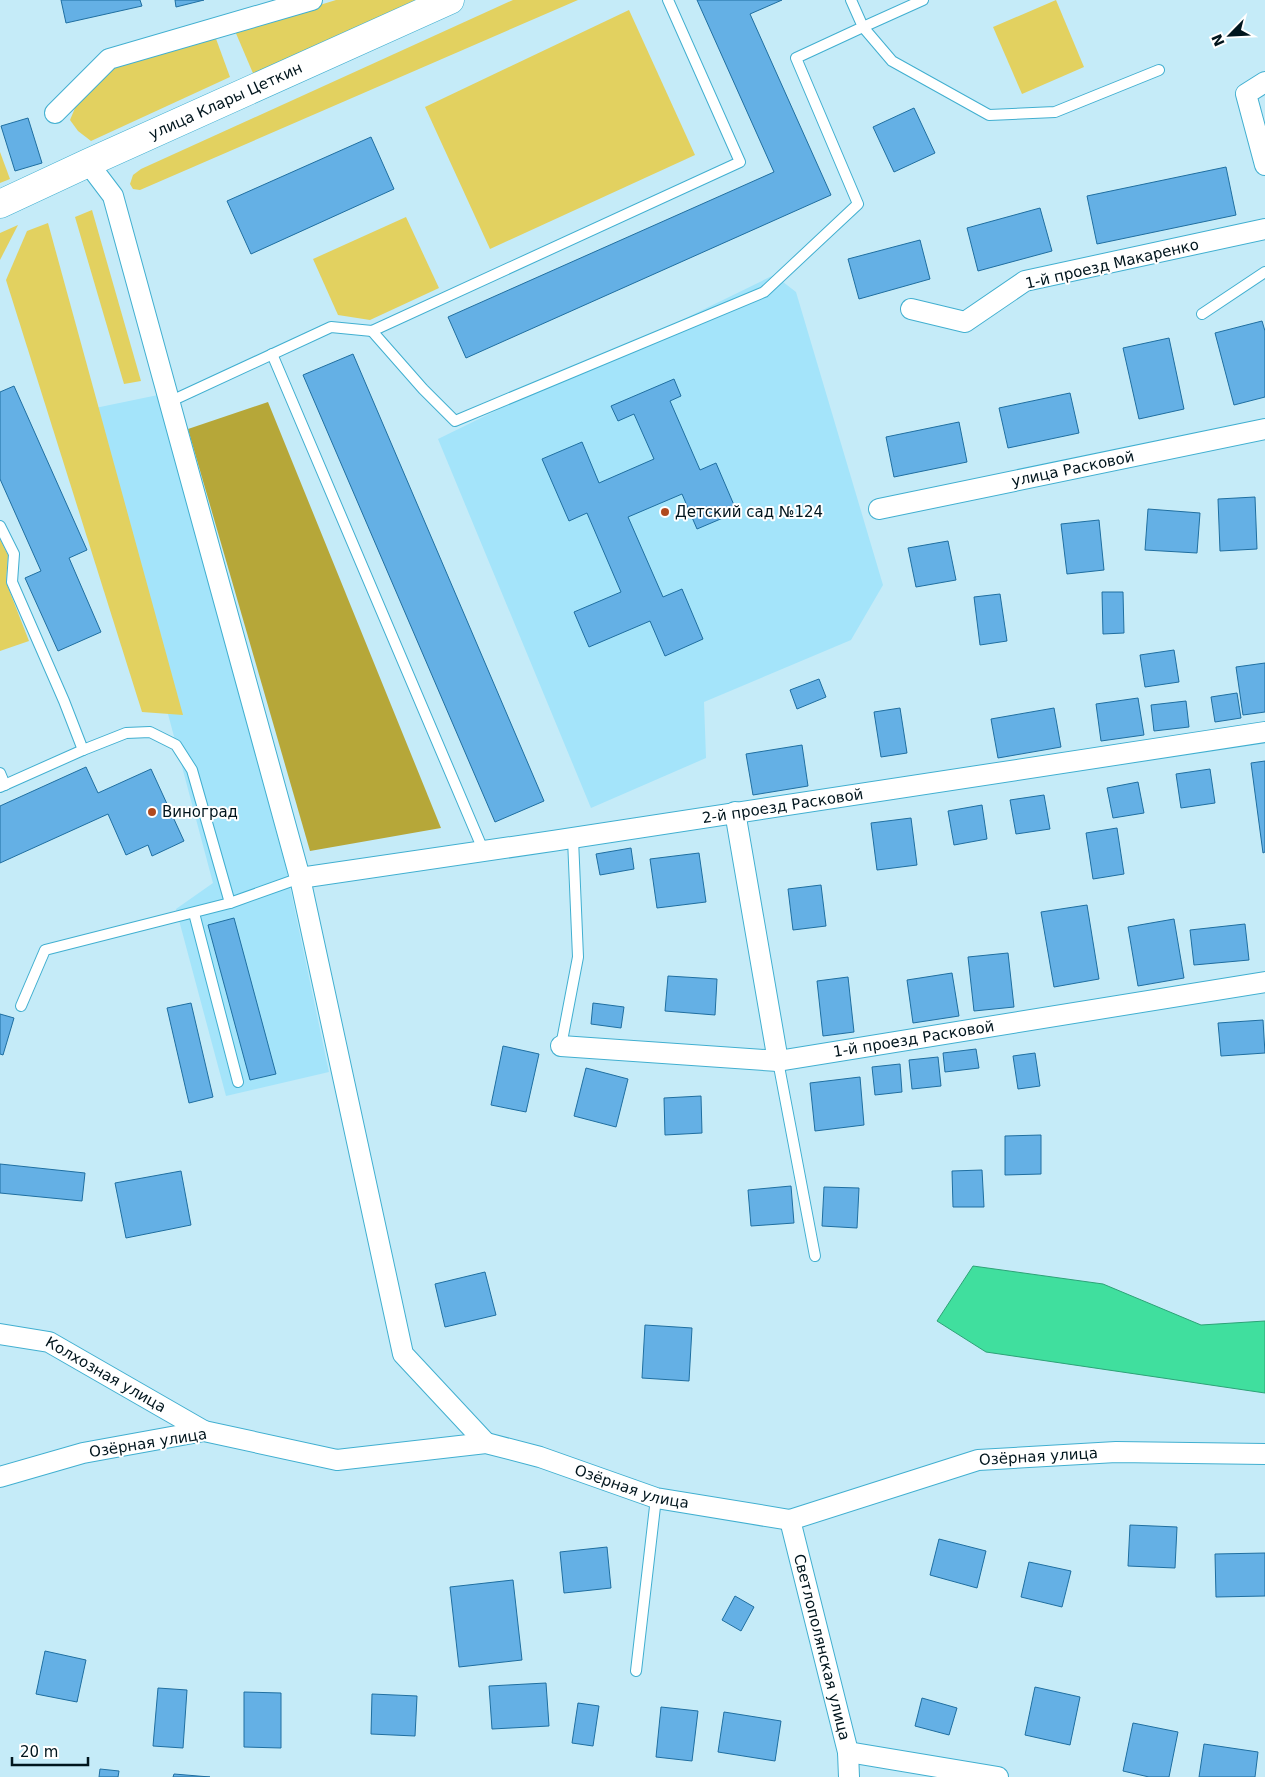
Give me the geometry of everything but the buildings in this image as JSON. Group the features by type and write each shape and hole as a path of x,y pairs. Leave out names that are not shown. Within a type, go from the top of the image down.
{"main road":[{"name":"улица Клары Цеткин","path":"0,204 450,0"}],"street":[{"path":"55,113 109,59 312,0"},
{"path":"1265,82 1246,94 1265,165"},
{"path":"88,163 113,196 300,878 403,1354 486,1443"},
{"name":"1-й проезд Макаренко","path":"911,309 965,322 1025,281 1265,230"},
{"name":"улица Расковой","path":"879,509 1265,429"},
{"name":"2-й проезд Расковой","path":"300,878 573,839 735,812 1265,732"},
{"path":"735,812 778,1061"},
{"name":"1-й проезд Расковой","path":"561,1046 778,1061 1265,982"},
{"name":"Колхозная улица","path":"0,1334 49,1342 204,1431"},
{"name":"Озёрная улица","path":"0,1477 83,1453 204,1431 337,1460 486,1443 540,1457 656,1498 790,1520 978,1460 1116,1452 1265,1454"},
{"name":"Светлополянская улица","path":"790,1520 848,1752 849,1777"},
{"path":"848,1752 998,1777"}],"lane":[{"path":"169,402 331,327 372,331 740,162 668,0"},
{"path":"850,0 863,27 892,61 989,115 1055,112 1159,70"},
{"path":"372,331 423,389 455,421 764,292 858,204 796,58 923,0"},
{"path":"1202,314 1265,272"},
{"path":"272,354 484,852"},
{"path":"0,526 14,554 12,582 64,701 83,750"},
{"path":"0,773 2,786 126,733 150,732 176,745 192,770 230,903"},
{"path":"561,1046 578,957 573,839"},
{"path":"21,1006 44,950 230,903 300,878"},
{"path":"194,912 238,1082"},
{"path":"778,1061 815,1256"},
{"path":"636,1671 656,1498"}],"shaded area":[{"path":"336,0 427,0 255,78 235,31"},
{"path":"513,0 578,0 140,190 133,189 130,184 133,175 141,169"},
{"path":"1056,0 1084,67 1022,94 993,27"},
{"path":"629,10 695,155 490,249 425,107"},
{"path":"215,36 230,77 91,141 78,131 70,120 78,101 113,66"},
{"path":"0,152 10,179 0,183"},
{"path":"92,210 141,381 124,384 75,217"},
{"path":"406,217 439,288 370,320 338,315 313,259"},
{"path":"48,223 183,715 142,712 6,280 27,231"},
{"path":"18,225 0,260 0,233"},
{"name":"Детский сад №124","path":"774,275 796,292 883,585 851,640 704,702 706,758 591,808 438,439"},
{"path":"158,395 286,868 329,1072 226,1096 176,909 213,883 168,714 71,413"},
{"path":"268,402 441,828 310,851 188,429"},
{"path":"0,539 8,555 6,582 29,641 0,651"},
{"path":"973,1266 1103,1284 1201,1325 1265,1321 1265,1393 986,1352 937,1321"}],"place":[{"name":"Детский сад №124","path":"665,512"},
{"name":"Виноград","path":"152,812"}]}
